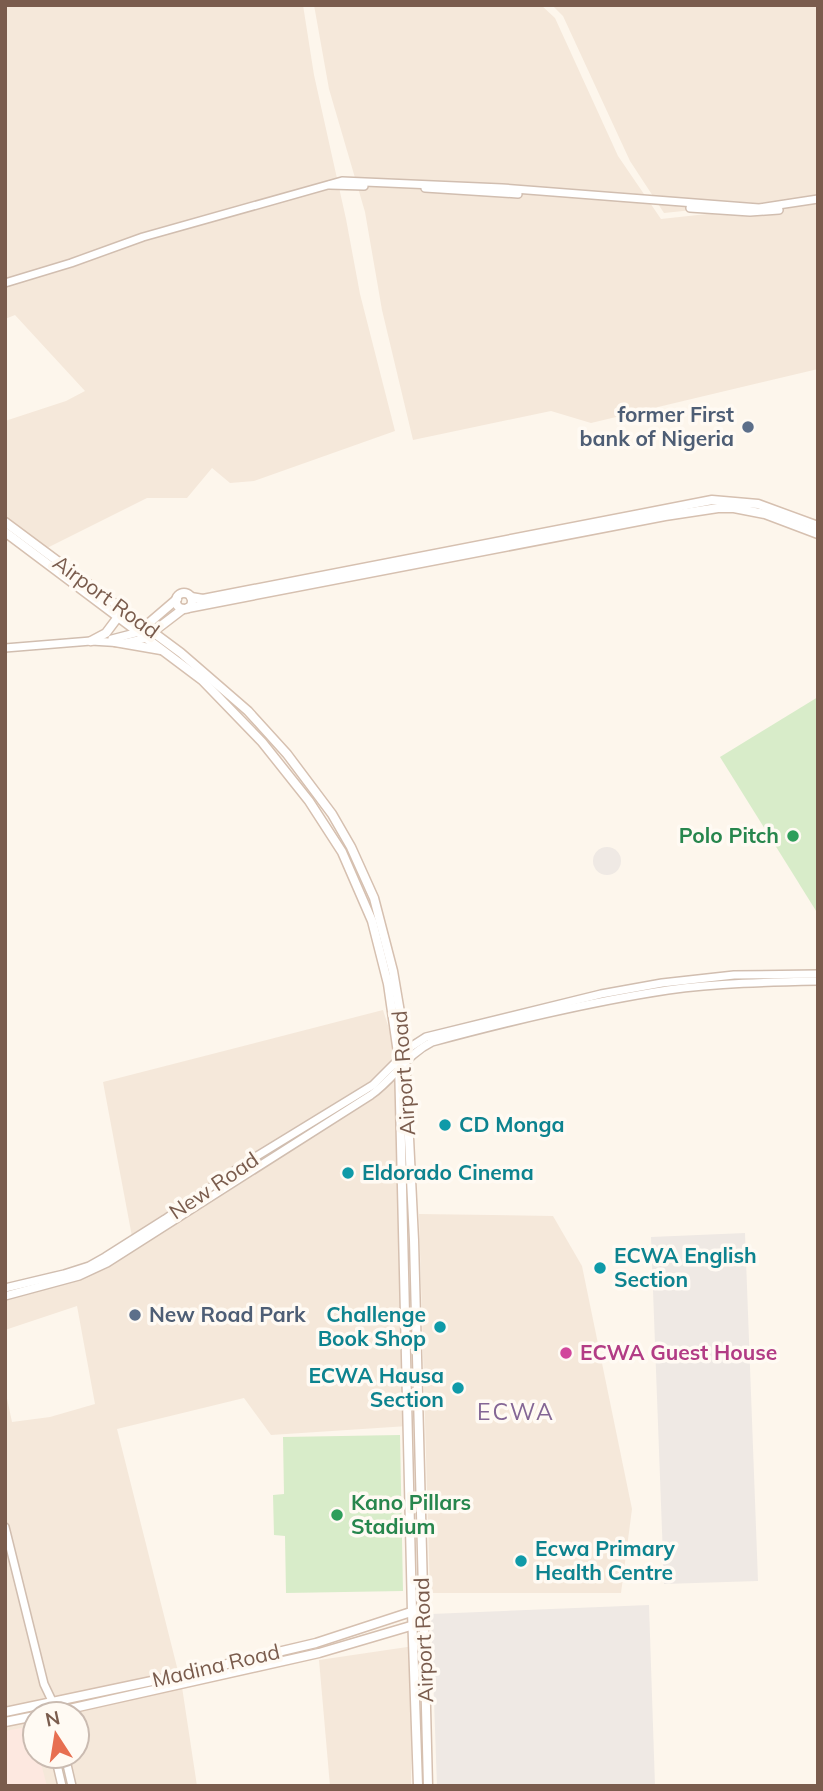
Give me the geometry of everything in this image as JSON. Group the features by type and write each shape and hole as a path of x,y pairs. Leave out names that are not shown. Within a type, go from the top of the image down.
{"main road":[{"path":"146,632 183,593 203,599 712,500 758,504 818,526"},
{"path":"177,599 178,606 186,608 718,508 765,514 818,534"},
{"name":"Airport Road","path":"5,523 146,632 211,678 264,728 332,814 346,850"},
{"name":"Airport Road","path":"5,532 118,617 146,632 164,651 202,680 262,742 309,801 346,850 374,898 402,1010 412,1612 418,1786"},
{"path":"146,632 192,604 191,597"},
{"path":"91,640 106,633 118,617"},
{"path":"115,642 164,651"},
{"name":"Airport Road","path":"402,1061 414,1240 428,1786"},
{"name":"Madina Road","path":"61,1700 316,1643 423,1608"},
{"name":"Madina Road","path":"91,1705 306,1656 423,1621"}],"street":[{"path":"5,283 71,264 143,237 330,185 420,187 750,212 818,201"},
{"path":"104,641 146,632"},
{"path":"5,648 91,640 115,642 146,632"},
{"path":"402,1061 419,1041 437,1033 601,994 734,975 818,974"},
{"path":"402,1061 432,1042 604,1001 721,985 818,981"},
{"name":"New Road","path":"5,1296 90,1268 373,1085 402,1061"},
{"name":"New Road","path":"5,1288 90,1268"},
{"path":"5,1527 47,1700"}],"shaded area":[{"path":"5,5 303,5 314,75 360,294 395,431 254,481 230,483 212,468 187,498 147,498 43,550 5,521 5,421 66,401 85,391 15,315 5,319"},
{"path":"314,5 541,5 555,18 618,156 661,219 818,202 818,369 591,423 551,411 413,440 382,310 365,212 329,89"},
{"path":"552,5 818,5 818,197 664,213 630,161 563,16"},
{"path":"607,847 617,851 621,861 617,871 607,875 597,871 593,861 597,851"},
{"path":"383,1010 392,1038 396,1064 408,1426 271,1435 244,1398 117,1429 182,1687 197,1786 5,1786 5,1389 12,1422 50,1417 95,1404 77,1306 5,1330 5,1288 91,1270 133,1242 103,1082"},
{"path":"419,1214 553,1216 582,1266 632,1509 621,1593 430,1593"},
{"path":"745,1233 758,1581 664,1584 651,1237"},
{"path":"649,1605 655,1786 437,1786 431,1614"},
{"path":"414,1646 411,1786 330,1786 319,1660"},
{"path":"21,1728 21,1770 43,1770 47,1786 5,1786 5,1731"}],"green space":[{"name":"Polo Pitch","path":"818,697 818,914 720,757"},
{"name":"Kano Pillars Stadium","path":"400,1435 403,1591 286,1593 285,1536 274,1535 273,1495 284,1494 283,1437"}],"place":[{"name":"former First bank of Nigeria","path":"748,427"},
{"name":"Polo Pitch","path":"793,836"},
{"name":"CD Monga","path":"445,1125"},
{"name":"Eldorado Cinema","path":"348,1173"},
{"name":"ECWA English Section","path":"600,1268"},
{"name":"New Road Park","path":"135,1315"},
{"name":"Challenge Book Shop","path":"440,1327"},
{"name":"ECWA Guest House","path":"566,1353"},
{"name":"ECWA Hausa Section","path":"458,1388"},
{"name":"Kano Pillars Stadium","path":"337,1515"},
{"name":"Ecwa Primary Health Centre","path":"521,1561"}],"district":[{"name":"ECWA","path":"516,1412"}]}
